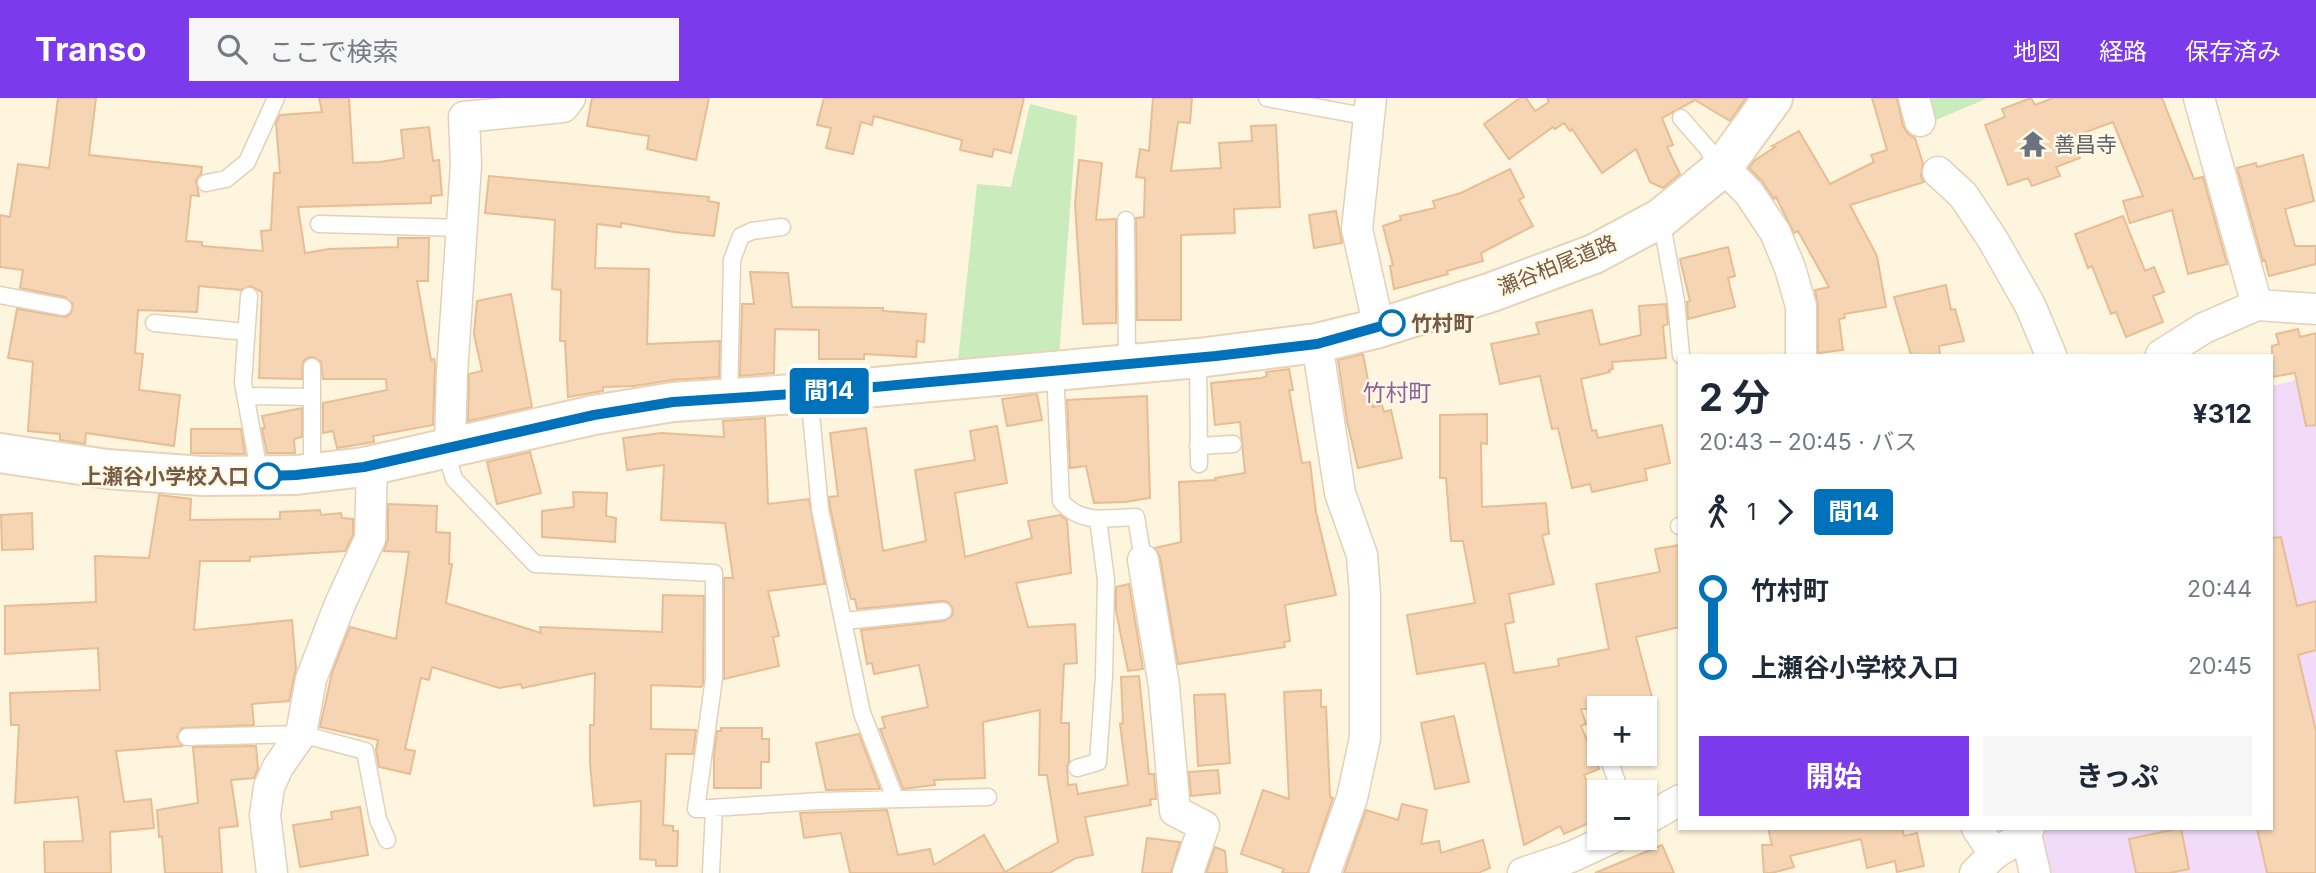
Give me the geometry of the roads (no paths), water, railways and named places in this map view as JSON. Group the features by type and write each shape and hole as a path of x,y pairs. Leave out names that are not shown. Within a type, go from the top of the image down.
{"main road":[{"name":"瀬谷柏尾道路","path":"0,453 107,469 202,476 313,474 372,464 594,415 673,402 809,393 1198,358 1317,344 1379,328 1492,292 1594,254 1661,218 1721,169 1773,98"}],"street":[{"path":"448,447 467,165 462,108 563,107 570,98"},
{"path":"2199,98 2257,304"},
{"path":"1370,108 1357,229 1379,328"},
{"path":"1721,169 1749,193 1776,232 1801,306 1801,354"},
{"path":"1938,172 1963,195 1993,240 2030,305 2051,354"},
{"path":"2163,354 2204,328 2257,304 2316,309"},
{"path":"1317,344 1340,493 1362,555 1365,594 1365,738 1352,798 1325,873"},
{"path":"272,873 265,815 269,787 278,767 301,734 311,679 340,604 370,539 372,464"},
{"path":"1143,560 1164,687 1175,811 1204,826 1188,873"},
{"path":"1657,813 1678,801"},
{"path":"1977,830 1984,863 2028,831 2035,873"},
{"path":"1523,873 1587,850"}],"lane":[{"path":"206,183 226,179 247,162 276,98"},
{"path":"1267,98 1370,108"},
{"path":"1681,118 1708,149 1721,169"},
{"path":"1661,218 1676,301 1681,354"},
{"path":"1126,220 1127,364"},
{"path":"319,224 462,228"},
{"path":"729,398 732,260 741,236 752,231 782,227"},
{"path":"0,295 63,307"},
{"path":"249,296 243,383 261,476"},
{"path":"155,323 246,332"},
{"path":"1198,358 1199,464"},
{"path":"312,367 313,474"},
{"path":"1055,370 1061,501 1069,511 1086,518 1136,517 1143,560"},
{"path":"809,393 820,509 862,713 895,798"},
{"path":"246,396 312,397"},
{"path":"1198,446 1233,444"},
{"path":"448,447 454,479 535,564 713,573 714,678 696,808 895,798 988,797"},
{"path":"1077,768 1098,762 1104,676 1106,580 1098,519"},
{"path":"844,621 943,611"},
{"path":"187,737 301,734 365,751 378,819 387,840"},
{"path":"711,873 714,809"}],"place":[{"name":"善昌寺","path":"2033,144"},
{"name":"竹村町","path":"1392,323"},
{"name":"上瀬谷小学校入口","path":"268,476"}],"district":[{"name":"竹村町","path":"1397,393"}]}
